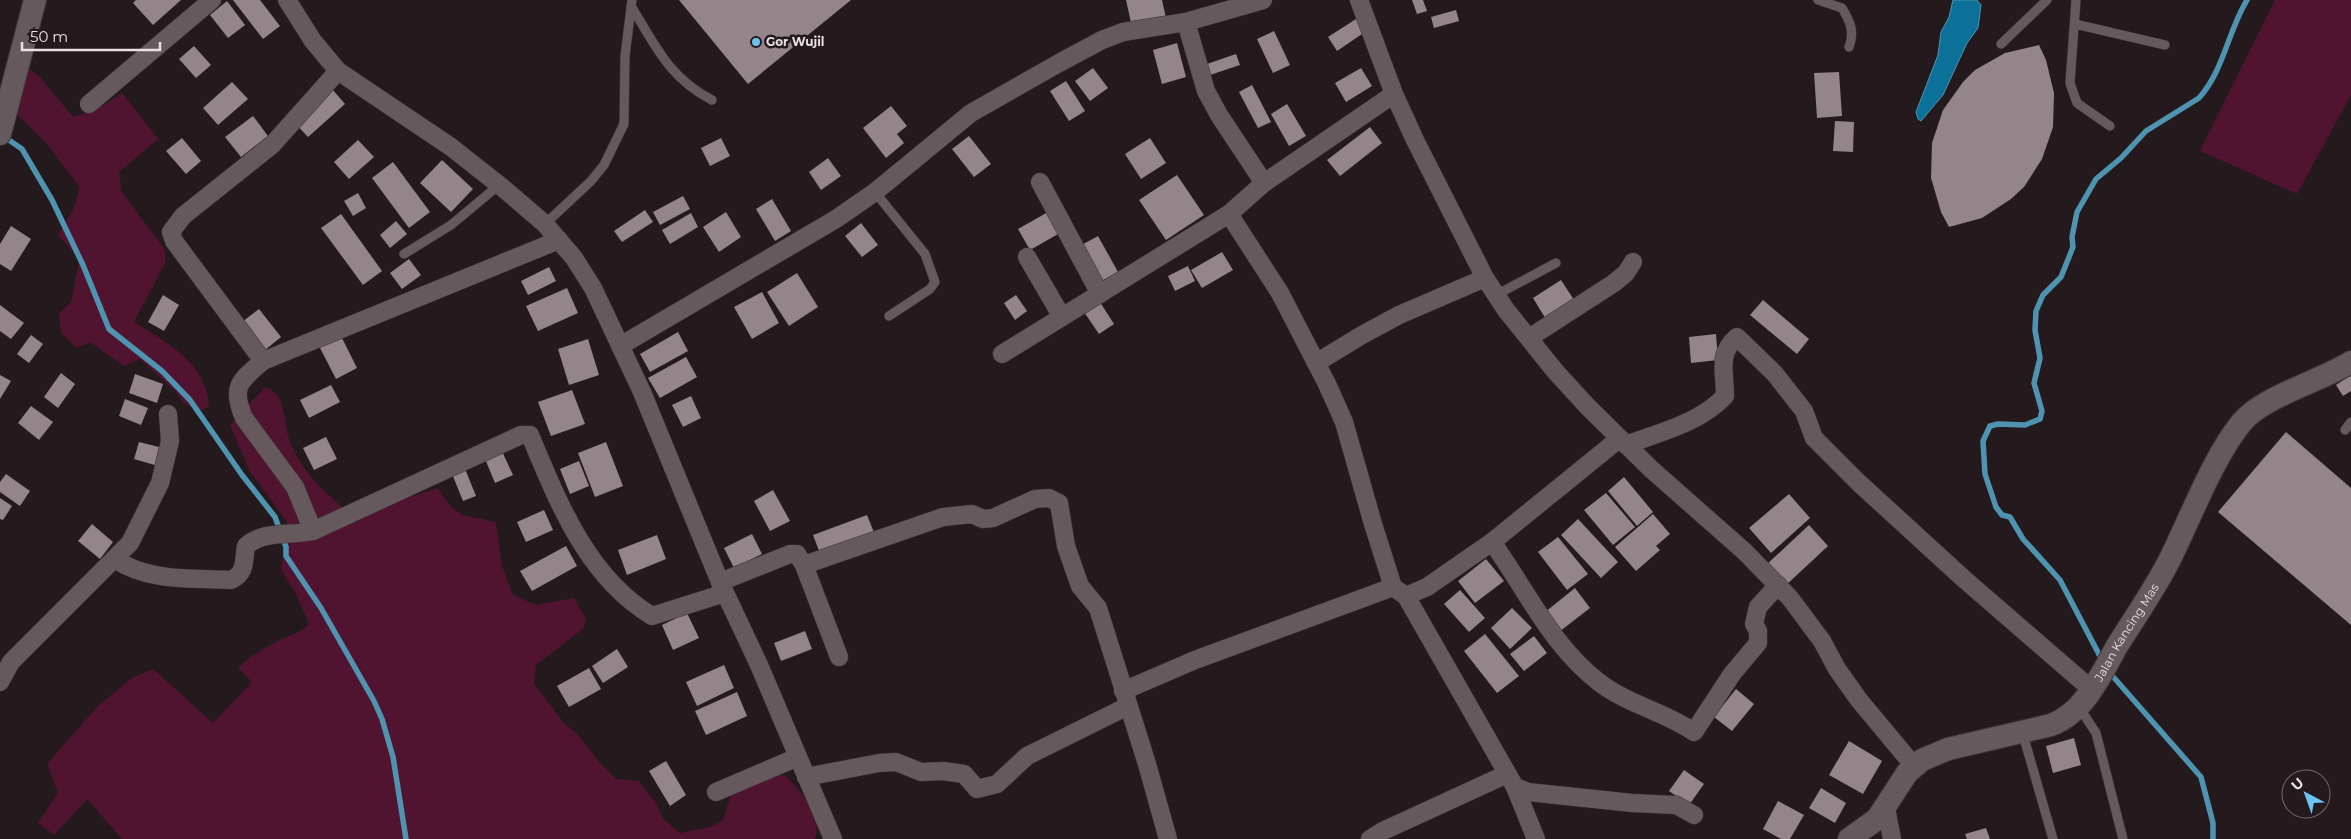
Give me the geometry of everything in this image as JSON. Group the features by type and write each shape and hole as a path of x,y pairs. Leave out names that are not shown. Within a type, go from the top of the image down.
{"street":[{"path":"1,130 35,0"},
{"path":"88,104 212,0"},
{"path":"287,0 313,41 338,71 451,147 545,224 559,240 593,288 642,392 723,587 832,839"},
{"path":"620,346 786,249 875,192 971,113 1059,63 1102,40 1123,32 1186,22 1263,0"},
{"path":"1359,0 1394,94 1485,278 1496,295 1555,372 1623,442 1778,585 1822,641 1837,669 1859,700 1914,766"},
{"path":"1186,22 1206,91 1219,115 1264,183"},
{"path":"263,361 174,241 171,232 183,216 272,145 338,71"},
{"path":"1002,354 1229,214 1264,183 1394,94"},
{"path":"1040,182 1100,294"},
{"path":"1229,214 1280,293 1344,422 1373,524 1400,591 1511,781 1536,839"},
{"path":"305,533 295,487 244,418 239,407 238,388 242,379 263,361 559,240"},
{"path":"1027,257 1062,317"},
{"path":"1529,338 1614,283 1626,273 1633,262"},
{"path":"1316,363 1399,315 1485,278"},
{"path":"806,777 879,763 896,762 921,772 943,771 964,774 977,789 997,784 1027,756 1125,698 1195,660 1400,591 1427,587 1492,542 1623,442 1692,420 1714,408 1726,396 1724,353 1729,344 1737,337 1775,374 1804,410 1814,438 1859,483 2089,692"},
{"name":"Jalan Kancing Mas","path":"1849,839 1872,824 1886,808 1907,773 1934,753 2060,722 2089,692 2170,560 2207,481 2236,429 2244,419 2280,397 2351,362"},
{"path":"0,682 11,662 130,543 160,483 170,441 168,414"},
{"path":"115,558 127,567 144,574 231,580 239,576 244,569 246,546 253,540 266,535 305,533 521,435 530,435 553,488 586,553 610,582 652,616 723,587 790,554 797,554 804,565 839,657"},
{"path":"804,565 943,517 972,514 983,519 993,518 1035,499 1049,498 1059,503 1066,546 1080,586 1098,608 1147,764 1168,839"},
{"path":"1492,542 1552,631 1587,672 1617,694 1681,723 1694,732 1732,674 1758,643 1758,631 1754,624 1758,607 1778,585"},
{"path":"716,792 798,757"},
{"path":"1511,781 1528,792 1676,805 1694,815"},
{"path":"1370,839 1383,831 1511,781"},
{"path":"1886,808 1892,839"}],"lane":[{"path":"1818,0 1842,8 1851,22 1853,38 1849,47"},
{"path":"2002,44 2047,0"},
{"path":"2076,0 2070,82 2077,103 2110,126"},
{"path":"631,3 673,72 692,90 712,100"},
{"path":"545,224 604,165 624,124 625,56 631,3"},
{"path":"2075,24 2165,45"},
{"path":"404,254 452,225 499,185"},
{"path":"875,192 925,254 935,282 930,289 888,316"},
{"path":"1496,295 1556,263"},
{"path":"2089,692 2096,733 2123,839"},
{"path":"2022,731 2053,839"}],"shaded area":[{"path":"2275,0 2351,0 2351,95 2297,194 2200,151"},
{"path":"27,68 39,76 73,117 99,108 122,93 158,139 119,172 122,192 165,250 165,263 134,322 171,346 193,366 201,377 209,406 201,411 183,403 175,391 140,359 124,366 90,342 77,348 61,333 59,313 71,302 79,262 75,254 58,235 73,210 80,187 47,144 17,114"},
{"path":"265,387 272,391 281,402 289,439 301,463 315,481 351,516 438,488 457,512 496,523 502,566 513,595 536,605 574,598 586,619 584,628 536,665 534,684 564,723 578,735 601,764 616,779 639,781 655,802 663,819 680,833 711,827 723,820 731,795 768,777 785,775 809,804 816,821 815,839 122,839 87,799 54,835 38,823 58,793 47,764 98,706 132,678 153,669 213,723 252,682 238,668 252,656 299,632 309,624 295,592 281,570 287,522 249,470 230,425"}],"water":[{"path":"1953,0 1977,0 1981,5 1978,28 1967,43 1943,95 1921,121 1918,119 1916,112 1938,55 1941,32 1949,17"}],"building":[{"path":"136,0 181,0 153,25 133,3"},
{"path":"233,0 260,0 280,26 263,39"},
{"name":"Gor Wujil","path":"679,0 851,0 748,84"},
{"path":"1126,0 1162,0 1166,18 1132,27"},
{"path":"1412,0 1423,0 1427,11 1417,14"},
{"path":"227,1 245,25 228,38 210,15"},
{"path":"1456,10 1459,21 1434,28 1431,17"},
{"path":"1356,19 1365,32 1337,51 1328,37"},
{"path":"1274,31 1290,65 1273,73 1257,39"},
{"path":"1177,43 1186,77 1162,84 1153,50"},
{"path":"2039,45 2046,60 2054,93 2053,127 2042,159 2024,187 2011,199 1982,218 1949,227 1941,212 1931,178 1932,143 1943,110 1963,82 1975,70 2005,53"},
{"path":"194,46 211,65 196,78 179,59"},
{"path":"1236,54 1240,65 1207,76 1204,65"},
{"path":"1093,68 1108,88 1090,101 1075,81"},
{"path":"1361,68 1372,86 1346,102 1335,83"},
{"path":"1839,72 1842,116 1817,118 1814,73"},
{"path":"1066,81 1085,111 1069,121 1050,91"},
{"path":"232,82 248,99 218,125 203,108"},
{"path":"1252,85 1271,122 1258,128 1239,92"},
{"path":"332,89 345,104 308,137 294,122"},
{"path":"1287,104 1306,136 1289,146 1271,114"},
{"path":"891,106 907,126 897,134 904,143 886,158 863,128"},
{"path":"253,116 268,136 241,157 225,137"},
{"path":"1835,121 1854,122 1853,152 1833,151"},
{"path":"1370,127 1382,143 1340,176 1327,160"},
{"path":"969,136 991,164 974,177 952,149"},
{"path":"182,138 201,161 186,174 166,151"},
{"path":"721,138 730,156 710,166 701,148"},
{"path":"1150,138 1166,163 1141,179 1125,154"},
{"path":"358,140 374,157 349,179 334,162"},
{"path":"828,158 841,176 821,190 809,172"},
{"path":"442,160 473,189 451,212 420,183"},
{"path":"393,162 430,212 409,228 372,178"},
{"path":"1177,175 1204,215 1166,240 1139,200"},
{"path":"358,193 366,208 353,216 344,201"},
{"path":"683,196 690,209 660,225 653,212"},
{"path":"772,199 791,231 775,241 756,209"},
{"path":"645,210 653,222 622,242 614,231"},
{"path":"726,212 741,237 719,252 703,227"},
{"path":"1048,212 1060,233 1030,250 1018,229"},
{"path":"691,213 698,227 670,244 662,230"},
{"path":"341,214 382,271 363,285 321,228"},
{"path":"396,221 407,234 390,248 380,235"},
{"path":"861,223 878,245 862,257 845,236"},
{"path":"11,226 31,239 11,271 0,264 0,244"},
{"path":"1098,236 1118,272 1098,283 1078,247"},
{"path":"1222,252 1233,270 1202,288 1191,270"},
{"path":"409,259 421,275 402,289 390,273"},
{"path":"1188,266 1195,281 1175,291 1168,276"},
{"path":"549,267 556,281 528,295 521,281"},
{"path":"797,273 818,307 789,326 767,292"},
{"path":"1561,280 1576,303 1547,321 1533,298"},
{"path":"567,288 578,313 538,331 526,306"},
{"path":"762,292 779,323 752,339 734,307"},
{"path":"163,295 179,305 164,331 148,322"},
{"path":"1016,295 1027,311 1015,320 1004,303"},
{"path":"1098,299 1114,324 1099,334 1082,309"},
{"path":"1763,300 1809,339 1797,354 1750,315"},
{"path":"0,305 24,323 11,339 0,331"},
{"path":"259,309 281,337 265,350 242,322"},
{"path":"678,332 688,351 650,372 640,354"},
{"path":"340,334 357,368 336,379 319,346"},
{"path":"1716,334 1718,360 1691,363 1689,337"},
{"path":"31,335 43,344 29,363 17,354"},
{"path":"588,339 599,375 569,385 558,349"},
{"path":"686,357 697,377 660,398 648,378"},
{"path":"61,373 75,384 58,408 44,397"},
{"path":"135,374 163,384 157,403 129,393"},
{"path":"0,375 11,381 0,399"},
{"path":"2351,375 2351,391 2343,396 2336,385"},
{"path":"331,385 340,402 309,418 300,400"},
{"path":"572,390 585,424 551,436 538,402"},
{"path":"691,396 701,418 683,427 672,405"},
{"path":"125,399 148,408 141,425 119,416"},
{"path":"31,406 53,422 39,440 18,423"},
{"path":"2286,432 2351,488 2351,625 2218,512"},
{"path":"326,437 337,459 314,470 303,448"},
{"path":"139,442 163,448 158,466 134,459"},
{"path":"606,442 623,486 595,497 578,453"},
{"path":"500,447 513,475 495,483 483,454"},
{"path":"579,461 589,486 570,494 560,469"},
{"path":"463,464 476,496 463,501 450,469"},
{"path":"6,474 30,491 20,506 0,492 0,482"},
{"path":"1624,477 1653,512 1637,526 1608,491"},
{"path":"773,490 790,521 770,531 754,501"},
{"path":"1606,493 1635,527 1613,545 1584,510"},
{"path":"1789,494 1810,518 1771,553 1749,528"},
{"path":"0,498 12,506 3,520 0,519"},
{"path":"544,510 553,530 526,542 517,522"},
{"path":"1653,514 1670,534 1656,546 1660,550 1636,571 1615,547"},
{"path":"867,515 875,535 821,556 813,535"},
{"path":"1578,519 1618,562 1601,578 1561,535"},
{"path":"92,524 113,542 100,559 78,541"},
{"path":"1809,525 1828,546 1784,587 1765,566"},
{"path":"752,534 762,554 734,568 724,548"},
{"path":"657,535 666,559 627,575 618,550"},
{"path":"1558,537 1588,574 1567,590 1538,552"},
{"path":"566,546 577,566 532,591 520,571"},
{"path":"1486,559 1504,581 1475,603 1458,581"},
{"path":"1575,588 1590,608 1559,632 1544,613"},
{"path":"1460,590 1485,618 1469,632 1444,604"},
{"path":"1512,608 1532,628 1510,649 1491,628"},
{"path":"687,613 699,638 673,650 662,625"},
{"path":"805,631 812,649 781,661 774,643"},
{"path":"1485,634 1519,676 1497,693 1464,651"},
{"path":"1534,636 1547,653 1524,671 1510,654"},
{"path":"617,649 628,667 603,683 592,666"},
{"path":"724,665 734,688 697,706 686,682"},
{"path":"589,668 601,689 569,707 557,686"},
{"path":"1736,689 1754,704 1732,731 1714,717"},
{"path":"737,692 747,716 706,735 695,711"},
{"path":"2074,738 2081,765 2053,773 2046,746"},
{"path":"1849,741 1882,761 1863,794 1829,775"},
{"path":"666,761 686,795 670,806 649,771"},
{"path":"1684,770 1704,784 1689,805 1669,791"},
{"path":"1821,788 1846,803 1835,823 1809,808"},
{"path":"1778,801 1804,815 1790,839 1781,839 1763,829"},
{"path":"1986,828 1990,839 1967,839 1965,834"}],"waterway":[{"path":"2102,660 2060,580 2023,539 2010,517 2002,515 1996,507 1985,474 1983,441 1990,426 1998,424 2025,425 2040,419 2042,411 2034,383 2040,358 2035,330 2036,311 2043,295 2061,277 2073,247 2072,237 2077,212 2096,179 2121,158 2146,131 2199,98 2220,63 2235,24 2247,0"},
{"path":"3,136 22,149 52,200 83,265 109,329 162,371 190,400 242,475 275,517 286,547 286,556 321,608 374,701 382,719 393,757 406,839"},
{"path":"2109,672 2201,777 2213,823 2213,839"}],"place":[{"name":"Gor Wujil","path":"756,42"}]}
